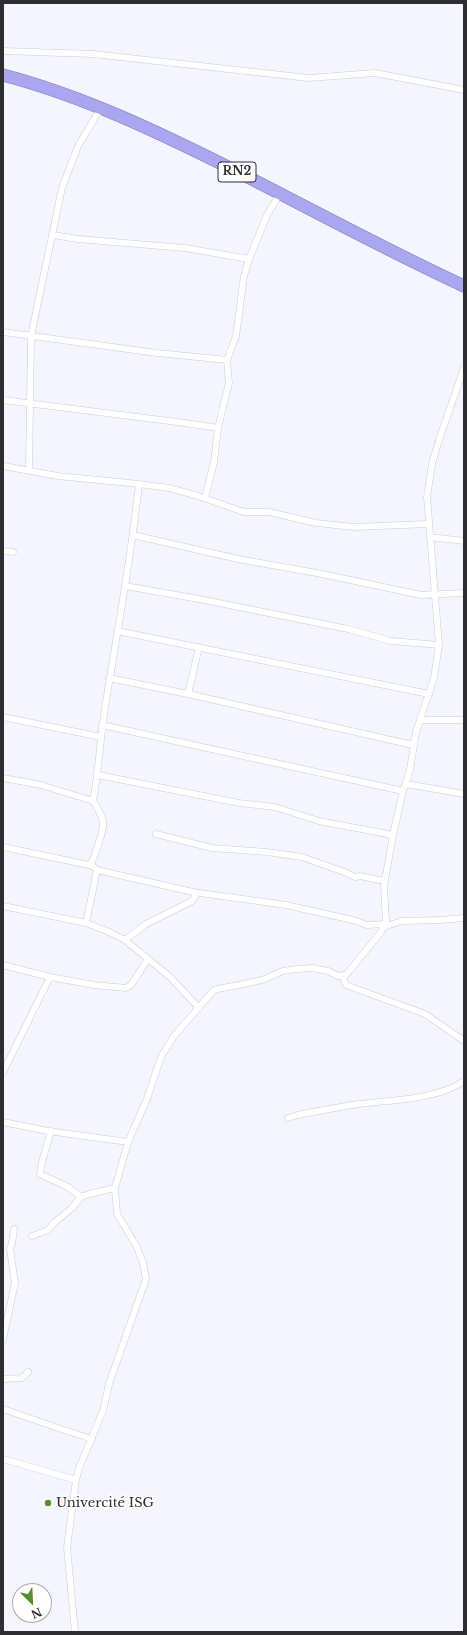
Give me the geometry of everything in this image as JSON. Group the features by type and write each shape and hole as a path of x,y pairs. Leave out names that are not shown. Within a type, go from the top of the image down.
{"highway":[{"name":"RN2","path":"3,75 69,95 178,142 464,286"}],"street":[{"path":"3,51 93,54 309,78 375,73 464,90"},
{"path":"29,470 31,336 62,188 78,146 101,108"},
{"path":"205,498 214,462 218,428 229,383 227,360 236,336 241,292 249,259 268,213 280,194"},
{"path":"53,235 78,239 185,248 249,259"},
{"path":"3,332 158,353 227,360"},
{"path":"75,1632 67,1547 76,1480 79,1468 103,1411 109,1384 146,1279 141,1258 117,1214 115,1188 128,1142 148,1099 161,1057 174,1036 213,991 262,980 283,971 312,968 328,971 338,976 346,975 381,932 384,925 384,882 393,835 403,791 410,770 413,745 437,663 439,645 427,497 432,464 448,410 464,368"},
{"path":"3,400 218,428"},
{"path":"3,466 58,476 169,488 205,498 244,512 269,512 316,523 354,527 428,524"},
{"path":"93,801 98,775 102,725 133,534 139,484"},
{"path":"133,534 238,558 421,595 434,593 464,593"},
{"path":"430,537 464,541"},
{"path":"3,551 13,552"},
{"path":"124,586 199,599 348,629 392,641 439,645"},
{"path":"117,630 429,694"},
{"path":"188,694 199,647"},
{"path":"110,678 188,694 413,745"},
{"path":"3,717 101,737"},
{"path":"420,720 464,720"},
{"path":"102,725 403,791"},
{"path":"98,775 239,803 275,808 319,821 393,835"},
{"path":"3,778 41,785 93,801 102,815 104,827 90,864"},
{"path":"406,784 464,794"},
{"path":"156,834 212,848 267,852 302,857 347,872 355,877 360,876 384,882"},
{"path":"3,847 90,864 97,870 197,892 286,905 353,920 367,925 384,925 402,921 464,918"},
{"path":"86,923 97,870"},
{"path":"125,940 146,924 192,901 197,892"},
{"path":"3,906 86,923 125,940 170,977 199,1008"},
{"path":"3,964 50,977 94,985 126,988 131,985 148,958"},
{"path":"342,975 346,984 425,1014 464,1041"},
{"path":"3,1072 50,977"},
{"path":"288,1118 357,1104 405,1099 426,1095 458,1085 464,1081"},
{"path":"3,1122 51,1131 128,1142"},
{"path":"51,1131 40,1174 68,1187 81,1197"},
{"path":"32,1236 48,1230 72,1208 81,1197 115,1188"},
{"path":"3,1339 15,1283 10,1249 14,1229"},
{"path":"3,1248 10,1249"},
{"path":"3,1379 22,1378 28,1372"},
{"path":"3,1409 92,1439"},
{"path":"3,1459 76,1480"}],"place":[{"name":"Univercité ISG","path":"48,1503"}]}
